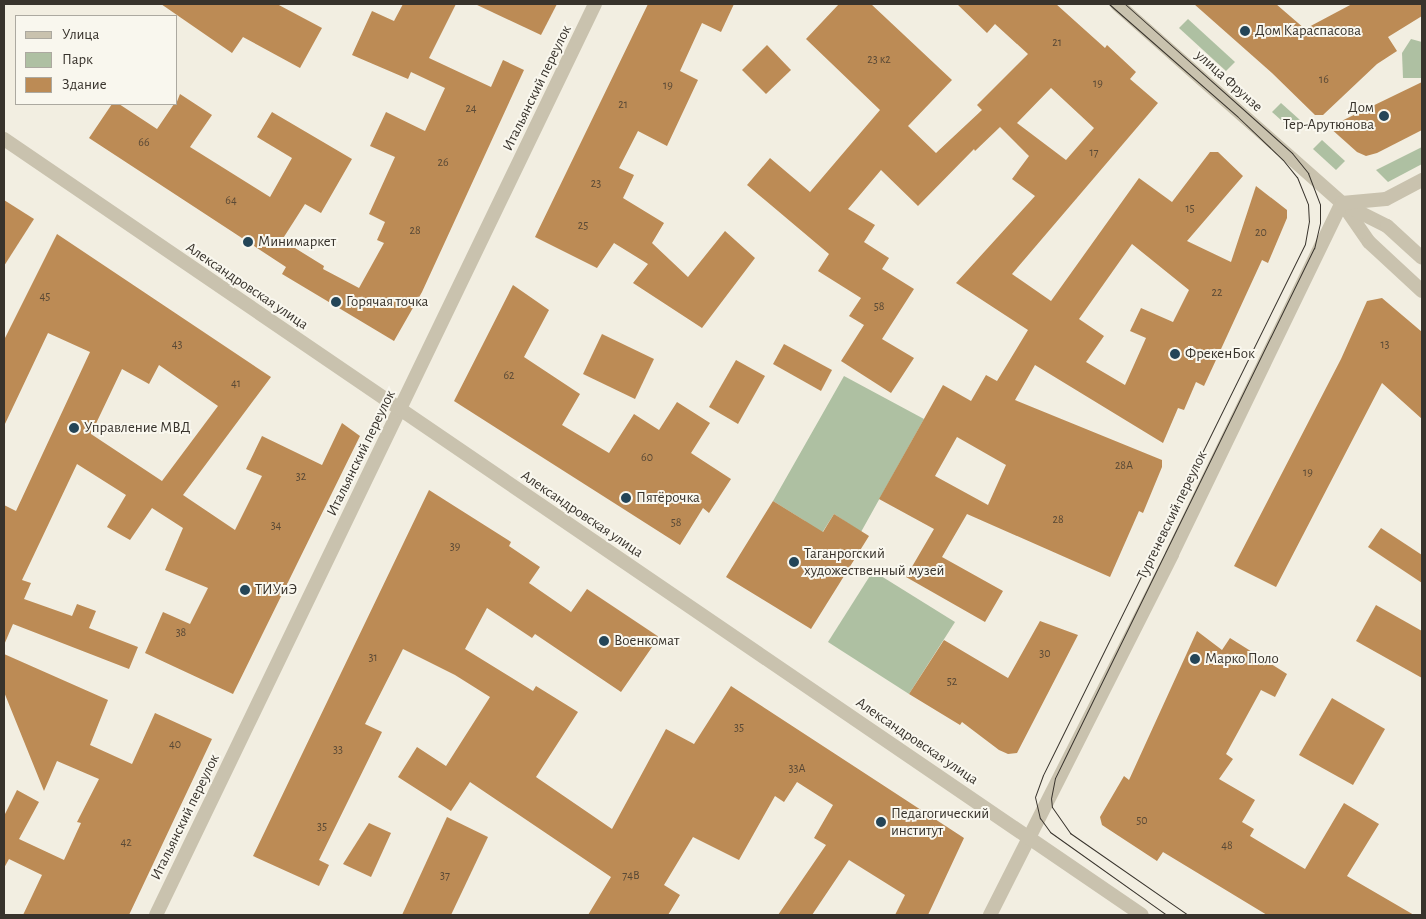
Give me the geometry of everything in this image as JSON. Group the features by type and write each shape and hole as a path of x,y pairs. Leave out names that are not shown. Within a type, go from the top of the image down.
{"street":[{"name":"Итальянский переулок","path":"156,915 595,4"},
{"name":"улица Фрунзе","path":"1117,4 1342,203 1369,242 1422,291"},
{"name":"Александровская улица","path":"4,139 1142,915"},
{"path":"1342,203 1386,199 1422,180"},
{"name":"улица Фрунзе","path":"1342,203 1387,226 1422,258"},
{"name":"Тургеневский переулок","path":"990,915 1031,838 1172,554 1342,203"}],"green space":[{"path":"1188,19 1235,62 1226,71 1179,28"},
{"path":"1411,39 1422,42 1421,78 1403,78 1402,53"},
{"path":"1281,103 1300,120 1291,129 1272,112"},
{"path":"1322,140 1345,161 1336,170 1313,149"},
{"path":"1422,147 1422,164 1388,182 1376,170"},
{"path":"844,376 924,419 861,532 834,514 813,547 805,521 773,501"},
{"path":"873,571 955,622 909,694 828,642"}],"building":[{"path":"161,4 277,4 322,28 300,68 243,37 232,53"},
{"path":"403,4 456,4 429,58 491,87 503,60 524,70 422,292 394,341 282,274 286,267 89,138 111,105 121,105 157,129 173,105 178,105 180,94 212,115 190,147 270,197 292,158 257,137 272,112 352,159 321,213 305,204 282,240 324,266 323,269 359,288 384,243 377,240 385,222 369,214 395,157 370,146 386,112 425,131 445,88 411,72 408,79 352,55 372,11 394,21"},
{"path":"475,4 557,4 541,35"},
{"path":"648,4 734,4 721,32 702,23 680,71 698,80 667,146 638,131 619,168 634,175 623,198 664,223 652,243 688,277 725,231 755,258 702,328 633,283 648,264 614,243 597,268 535,237"},
{"path":"839,4 871,4 952,80 908,126 936,153 982,110 977,105 1028,54 995,24 987,33 957,4 1056,4 1105,48 1107,45 1136,72 1130,79 1158,103 1012,274 1051,301 1139,178 1172,202 1210,152 1218,152 1243,176 1187,241 1231,262 1256,186 1287,210 1287,218 1268,263 1262,260 1204,386 1196,382 1184,410 1178,408 1163,443 1035,365 1015,400 1162,460 1162,467 1143,513 1139,511 1110,577 967,514 942,557 1003,591 985,622 906,577 934,529 879,499 943,385 971,401 986,375 997,381 1028,330 956,283 1035,196 1012,179 1029,156 1000,127 975,151 974,149 918,206 881,170 848,209 875,225 864,242 889,258 882,269 914,289 882,339 914,358 891,393 841,361 864,325 849,316 861,298 818,271 829,254 747,185 770,158 810,192 880,110 806,39","holes":["1051,88 1094,128 1066,160 1017,123","1132,244 1189,290 1173,322 1141,308 1130,331 1146,338 1125,385 1086,362 1104,336 1079,319","957,437 1006,465 988,505 935,476"]},
{"path":"1194,4 1276,4 1305,29 1352,4 1422,4 1422,16 1388,37 1397,51 1377,64 1323,115 1315,115 1272,73"},
{"path":"767,45 791,70 766,94 742,70"},
{"name":"Дом Тер-Арутюнова","path":"1422,82 1422,130 1377,153 1366,156 1357,152 1329,127"},
{"path":"4,200 34,219 4,266"},
{"path":"57,234 271,377 183,495 235,530 262,476 246,469 262,436 322,465 342,423 360,436 233,694 145,653 163,612 190,624 208,588 165,570 183,528 152,508 130,540 107,527 126,495 77,464 22,580 31,583 24,599 72,616 77,604 96,611 89,628 138,647 129,669 13,624 4,645 4,505 16,511 90,352 48,333 4,426 4,340","holes":["159,365 218,406 162,481 91,434 122,369 149,384"]},
{"path":"513,285 549,310 524,357 580,394 562,425 609,453 634,414 659,430 677,402 710,423 691,453 731,479 709,513 703,508 680,545 454,401"},
{"path":"1382,298 1422,332 1422,419 1382,383 1276,587 1234,566 1341,359 1367,301"},
{"path":"602,334 654,359 635,399 583,374"},
{"path":"784,344 832,370 821,391 773,364"},
{"path":"736,360 765,376 738,424 709,407"},
{"path":"429,490 511,542 509,546 540,567 529,583 571,612 587,589 659,637 621,692 535,634 532,638 487,608 465,649 533,691 536,686 578,712 536,777 612,829 666,729 694,744 731,686 964,838 928,915 895,915 905,895 849,860 812,915 778,915 826,845 814,838 833,805 797,782 784,802 775,796 739,860 693,837 664,885 680,895 668,915 588,915 611,877 470,782 451,811 398,777 417,747 446,766 490,697 455,675 403,649 365,724 382,732 319,860 329,865 319,886 253,856"},
{"name":"Таганрогский художественный музей","path":"773,501 823,532 834,514 869,536 811,629 726,577"},
{"path":"1381,528 1422,555 1422,583 1368,547"},
{"path":"1376,605 1422,631 1422,678 1356,641"},
{"path":"1040,621 1078,635 1017,753 1008,754 999,750 962,722 960,725 909,694 944,640 1008,678"},
{"path":"1197,631 1222,650 1230,638 1287,674 1275,697 1261,690 1226,754 1233,759 1219,779 1255,800 1242,822 1254,829 1250,836 1305,869 1344,803 1379,824 1347,876 1414,915 1267,915 1163,852 1157,861 1102,825 1100,817 1124,776 1129,780"},
{"path":"4,654 108,700 90,745 132,764 155,713 212,739 129,915 23,915 42,875 9,859 4,868 4,816 17,790 39,802 19,839 64,860 81,823 77,822 99,779 57,761 44,791 4,692"},
{"path":"1332,698 1385,729 1353,785 1299,755"},
{"path":"447,817 488,837 451,915 402,915"},
{"path":"369,823 391,833 371,877 343,864"}],"tram line":[{"path":"1109,4 1238,117 1283,160 1297,177 1308,204 1309,221 1305,244 1043,775 1035,797 1040,818 1050,832 1167,915"},
{"path":"1125,4 1292,153 1308,173 1320,204 1320,223 1314,248 1055,778 1051,798 1052,807 1070,833 1188,915"}],"place":[{"name":"Дом Караспасова","path":"1245,31"},
{"name":"Дом Тер-Арутюнова","path":"1384,116"},
{"name":"Минимаркет","path":"248,242"},
{"name":"Горячая точка","path":"336,302"},
{"name":"ФрекенБок","path":"1175,354"},
{"name":"Управление МВД","path":"74,428"},
{"name":"Пятёрочка","path":"626,498"},
{"name":"Таганрогский художественный музей","path":"794,562"},
{"name":"ТИУиЭ","path":"245,590"},
{"name":"Военкомат","path":"604,641"},
{"name":"Марко Поло","path":"1195,659"},
{"name":"Педагогический институт","path":"881,822"}]}
